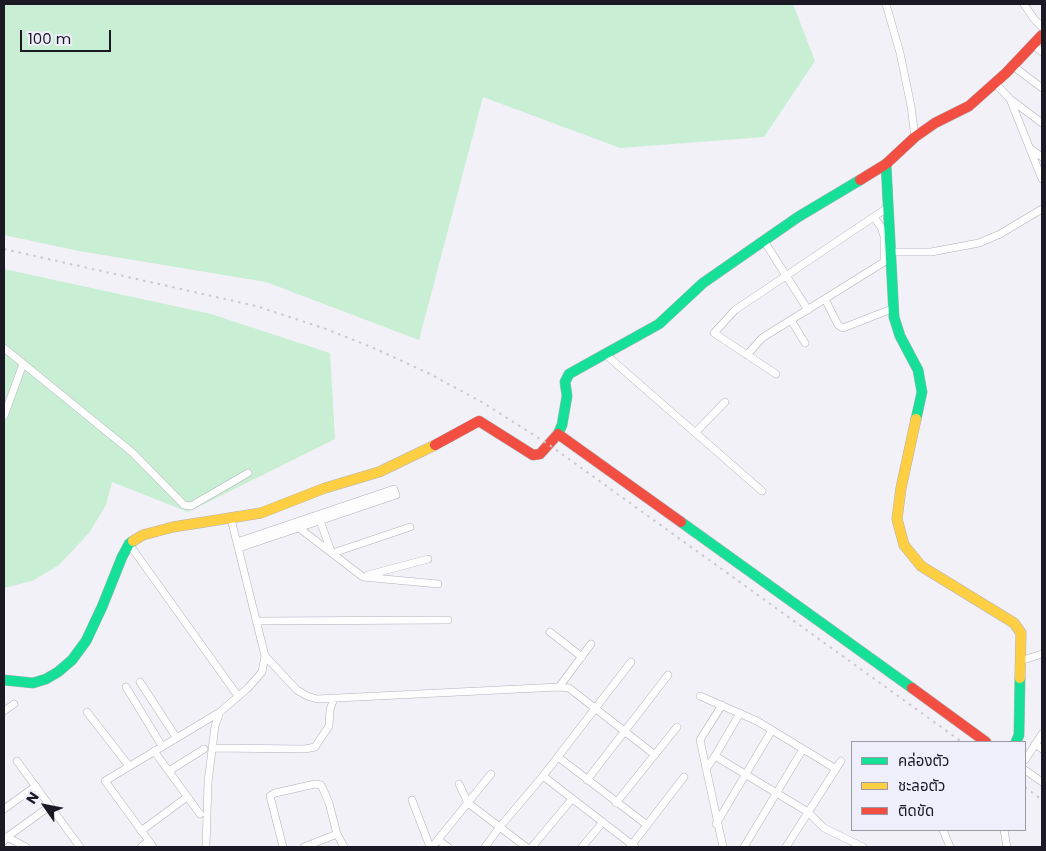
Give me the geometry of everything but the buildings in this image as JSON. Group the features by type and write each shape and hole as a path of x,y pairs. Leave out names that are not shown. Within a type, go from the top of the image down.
{"street":[{"path":"886,4 900,53 911,106 915,137"},
{"path":"1024,4 1042,28"},
{"path":"4,680 33,683 46,679 58,672 72,660 86,641 122,557 130,544 143,536 173,527 261,513 325,488 379,472 414,456 479,420 533,455 540,454 558,434 562,425 567,396 565,382 569,374 658,324 703,283 798,217 886,164 915,137 935,123 969,106 995,84 1042,35"},
{"path":"1033,45 1042,52"},
{"path":"1013,66 1042,88"},
{"path":"995,84 1010,99 1042,123"},
{"path":"1010,99 1042,178"},
{"path":"1030,149 1042,157"},
{"path":"886,164 894,317 900,336 918,370 922,392 900,496 898,520 904,545 921,566 1014,623 1021,633 1019,735 1016,741"},
{"path":"891,252 931,252 979,243 1000,234 1042,209"},
{"path":"776,374 714,333 735,310 884,210"},
{"path":"747,355 762,338 884,262 884,236 881,227 874,217"},
{"path":"764,241 808,310"},
{"path":"825,299 838,325 843,328 889,310"},
{"path":"791,320 805,343"},
{"path":"4,348 134,453 184,505 191,506 248,473"},
{"path":"604,354 762,490"},
{"path":"4,416 23,364"},
{"path":"695,433 725,402"},
{"path":"558,434 985,741"},
{"path":"238,545 361,504"},
{"path":"319,518 332,552"},
{"path":"141,847 151,844 105,781 220,712 248,688 262,672 265,656 231,519"},
{"path":"298,525 363,577 438,584"},
{"path":"332,552 410,528"},
{"path":"130,544 238,696"},
{"path":"363,577 428,559"},
{"path":"256,621 448,620"},
{"path":"550,632 582,657"},
{"path":"559,687 591,644"},
{"path":"1020,661 1042,654"},
{"path":"265,656 298,690 307,696 317,699 568,688 655,755"},
{"path":"485,847 558,757 631,662"},
{"path":"587,780 668,675"},
{"path":"140,682 176,737"},
{"path":"126,687 162,746"},
{"path":"700,696 740,713 772,730 836,769"},
{"path":"169,771 208,749 305,749 315,746 329,726 330,710 334,698"},
{"path":"4,711 14,704"},
{"path":"722,705 700,740 716,824 723,847"},
{"path":"87,712 129,766"},
{"path":"206,847 208,749 220,712"},
{"path":"706,769 740,713"},
{"path":"616,803 677,727"},
{"path":"716,824 772,730"},
{"path":"1026,758 1042,734"},
{"path":"1035,744 1042,749"},
{"path":"744,847 803,749"},
{"path":"154,751 200,814"},
{"path":"715,756 808,812 824,828 863,847"},
{"path":"558,757 647,825"},
{"path":"17,761 80,847"},
{"path":"786,847 842,761"},
{"path":"1026,771 1042,782"},
{"path":"412,800 431,847 491,774"},
{"path":"543,776 633,846 684,777"},
{"path":"283,847 270,800 271,795 315,784 321,785 329,803 337,834 344,847"},
{"path":"459,784 468,803 526,847"},
{"path":"4,809 36,786"},
{"path":"141,831 187,797"},
{"path":"532,847 572,799"},
{"path":"5,839 50,806"},
{"path":"582,847 603,822"},
{"path":"943,831 950,847"},
{"path":"1004,831 1007,847"},
{"path":"304,847 337,834"},
{"path":"5,839 26,847"},
{"path":"438,840 448,847"}],"green space":[{"path":"4,4 793,4 815,61 764,137 620,148 483,97 419,340 266,282 79,251 4,235"},
{"path":"4,269 211,314 330,353 335,439 188,512 112,482 106,505 89,533 59,565 32,581 4,588"}],"railway":[{"path":"4,249 256,306 326,329 428,373 480,401 548,444 961,741"},
{"path":"1026,788 1042,800"}],"traffic: fast":[{"path":"886,164 894,317 900,336 918,370 922,392 916,419"},
{"path":"558,434 562,425 567,396 565,382 569,374 659,324 703,283 798,217 860,180"},
{"path":"681,522 912,688"},
{"path":"4,680 33,683 46,679 58,672 72,660 86,641 122,557 129,544 133,541"},
{"path":"1016,741 1019,735 1020,678"}],"traffic: slow":[{"path":"916,419 901,488 897,519 904,545 921,566 1014,623 1021,633 1020,678"},
{"path":"133,541 143,535 173,527 261,513 325,488 379,472 435,445"}],"traffic: jam":[{"path":"860,180 886,164 915,137 935,123 969,106 1006,73 1042,35"},
{"path":"435,445 479,421 533,455 540,454 558,434 681,522"},
{"path":"912,688 985,741"}]}
